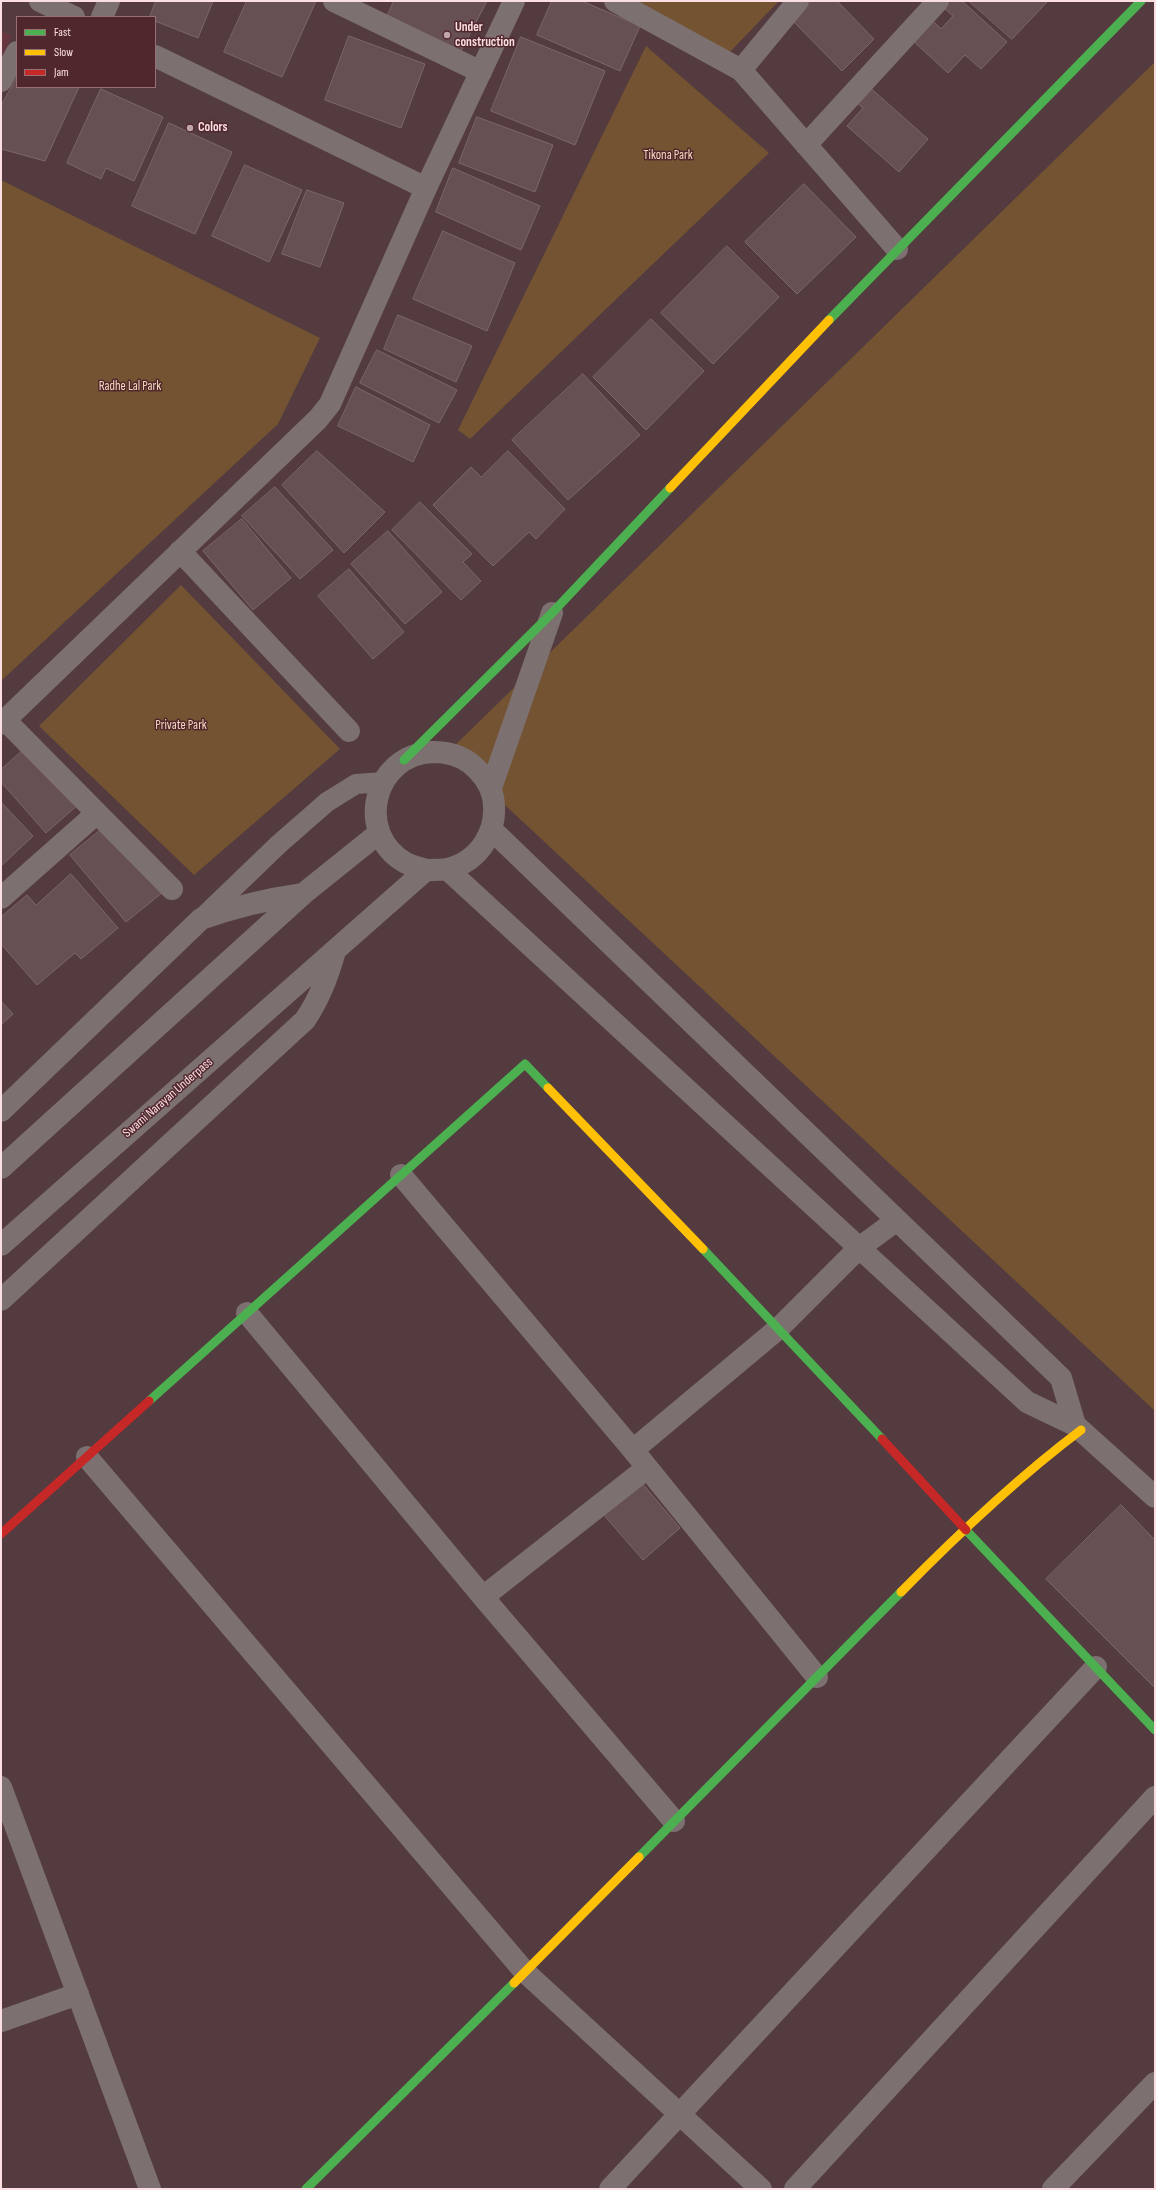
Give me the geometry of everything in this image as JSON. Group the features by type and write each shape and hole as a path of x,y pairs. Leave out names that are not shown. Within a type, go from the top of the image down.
{"street":[{"path":"102,16 109,1"},
{"path":"334,1 481,72"},
{"path":"172,889 96,812 3,722 318,419 330,404 426,188 514,1"},
{"path":"615,1 741,70 897,249"},
{"path":"741,70 798,1"},
{"path":"806,145 938,1"},
{"path":"404,760 423,753 444,752 463,758 480,771 491,788 495,809 492,830 482,848 467,861 437,869 407,863 390,850 379,833 375,812 378,792 388,774 552,614 897,249 1141,1"},
{"path":"40,7 71,16"},
{"path":"1,81 16,54"},
{"path":"156,56 426,188"},
{"path":"180,551 349,731"},
{"path":"491,788 552,614"},
{"path":"1,898 96,812"},
{"path":"492,830 1061,1378 1078,1428"},
{"path":"1,1168 303,894 379,833"},
{"path":"437,869 859,1248 1027,1402 1078,1428 1155,1497"},
{"name":"Swami Narayan Underpass","path":"1,1245 335,951 437,869"},
{"path":"1,1111 201,919 227,909 279,897 303,894"},
{"path":"1,1300 305,1020 318,1000 335,951"},
{"path":"1,1534 525,1064 779,1328 964,1528 1155,1730"},
{"path":"401,1175 647,1468 817,1677"},
{"path":"632,1450 779,1328 859,1248 897,1220"},
{"path":"247,1313 483,1597 674,1821"},
{"path":"306,2189 525,1972 964,1528 1035,1464 1078,1428"},
{"path":"87,1457 525,1972 761,2189"},
{"path":"483,1597 647,1468"},
{"path":"610,2189 679,2113 1096,1667"},
{"path":"1,1787 78,1994 145,2187"},
{"path":"795,2189 1155,1797"},
{"path":"1,2021 78,1994"},
{"path":"1053,2189 1155,2083"}],"lane":[{"path":"201,919 279,844 327,802 356,784 384,782"}],"shaded area":[{"path":"1,31 12,36 1,60"}],"green space":[{"path":"621,1 779,1 727,55"},
{"name":"Tikona Park","path":"646,46 769,153 470,439 458,430"},
{"path":"1155,62 1155,1411 448,752"},
{"name":"Radhe Lal Park","path":"1,180 320,338 278,424 1,681"},
{"name":"Private Park","path":"181,585 340,749 194,875 39,726"}],"building":[{"path":"156,1 213,1 198,38 156,21 156,16 150,16"},
{"path":"247,1 316,1 282,77 224,52"},
{"name":"Under construction","path":"394,1 487,1 460,53 387,17"},
{"path":"552,1 582,1 640,26 620,71 537,35"},
{"path":"812,1 837,1 874,39 842,71 792,20"},
{"path":"950,1 962,1 1007,42 981,69 965,55 948,73 912,40 931,19 941,29 953,16 944,8"},
{"path":"969,1 1048,1 1012,39"},
{"path":"349,36 425,64 401,128 325,100"},
{"path":"521,37 605,71 575,145 491,111"},
{"path":"16,79 16,88 79,88 45,161 1,149 1,106"},
{"path":"868,86 928,139 899,172 847,126 863,108 855,101"},
{"path":"101,89 163,117 134,181 106,168 101,179 67,163"},
{"path":"477,117 553,145 535,192 459,163"},
{"path":"169,123 232,152 195,234 132,206"},
{"path":"245,165 302,190 269,262 212,236"},
{"path":"453,168 540,206 521,250 436,212"},
{"path":"804,184 856,237 797,294 745,242"},
{"path":"307,190 344,203 320,267 282,254"},
{"path":"443,231 515,263 487,331 413,299"},
{"path":"727,246 779,297 713,364 661,313"},
{"path":"398,315 472,346 456,382 384,349"},
{"path":"651,319 704,371 646,430 593,377"},
{"path":"377,350 457,390 439,423 360,383"},
{"path":"583,374 640,435 568,500 512,440"},
{"path":"356,387 430,425 413,462 338,426"},
{"path":"317,451 385,512 344,553 282,485"},
{"path":"508,451 565,509 536,539 529,532 493,566 433,505 471,467 481,477"},
{"path":"275,487 333,550 300,579 242,516"},
{"path":"420,502 472,554 463,562 481,581 461,600 392,530"},
{"path":"242,519 291,578 253,610 203,551"},
{"path":"388,531 442,592 405,624 351,564"},
{"path":"349,569 404,632 373,659 318,596"},
{"path":"30,744 81,802 46,833 1,782 1,770"},
{"path":"1,802 33,836 1,866"},
{"path":"107,825 163,892 126,922 70,855"},
{"path":"71,874 118,928 81,959 75,953 37,985 1,944 1,917 27,895 36,905"},
{"path":"1,1001 13,1014 1,1025"},
{"path":"641,1482 680,1528 643,1560 603,1514"},
{"path":"1121,1505 1155,1540 1155,1688 1046,1579"}],"traffic: fast":[{"path":"829,320 1141,1"},
{"path":"404,760 552,613 670,488"},
{"path":"149,1401 525,1064 548,1088"},
{"path":"703,1249 882,1439"},
{"path":"966,1530 1155,1730"},
{"path":"639,1857 901,1592"},
{"path":"306,2189 514,1983"}],"traffic: slow":[{"path":"670,488 829,320"},
{"path":"548,1088 703,1249"},
{"path":"901,1592 944,1549 1011,1487 1081,1430"},
{"path":"514,1983 639,1857"}],"traffic: jam":[{"path":"1,1534 149,1401"},
{"path":"882,1439 966,1530"}],"place":[{"name":"Under construction","path":"447,35"},
{"name":"Colors","path":"190,128"}]}
